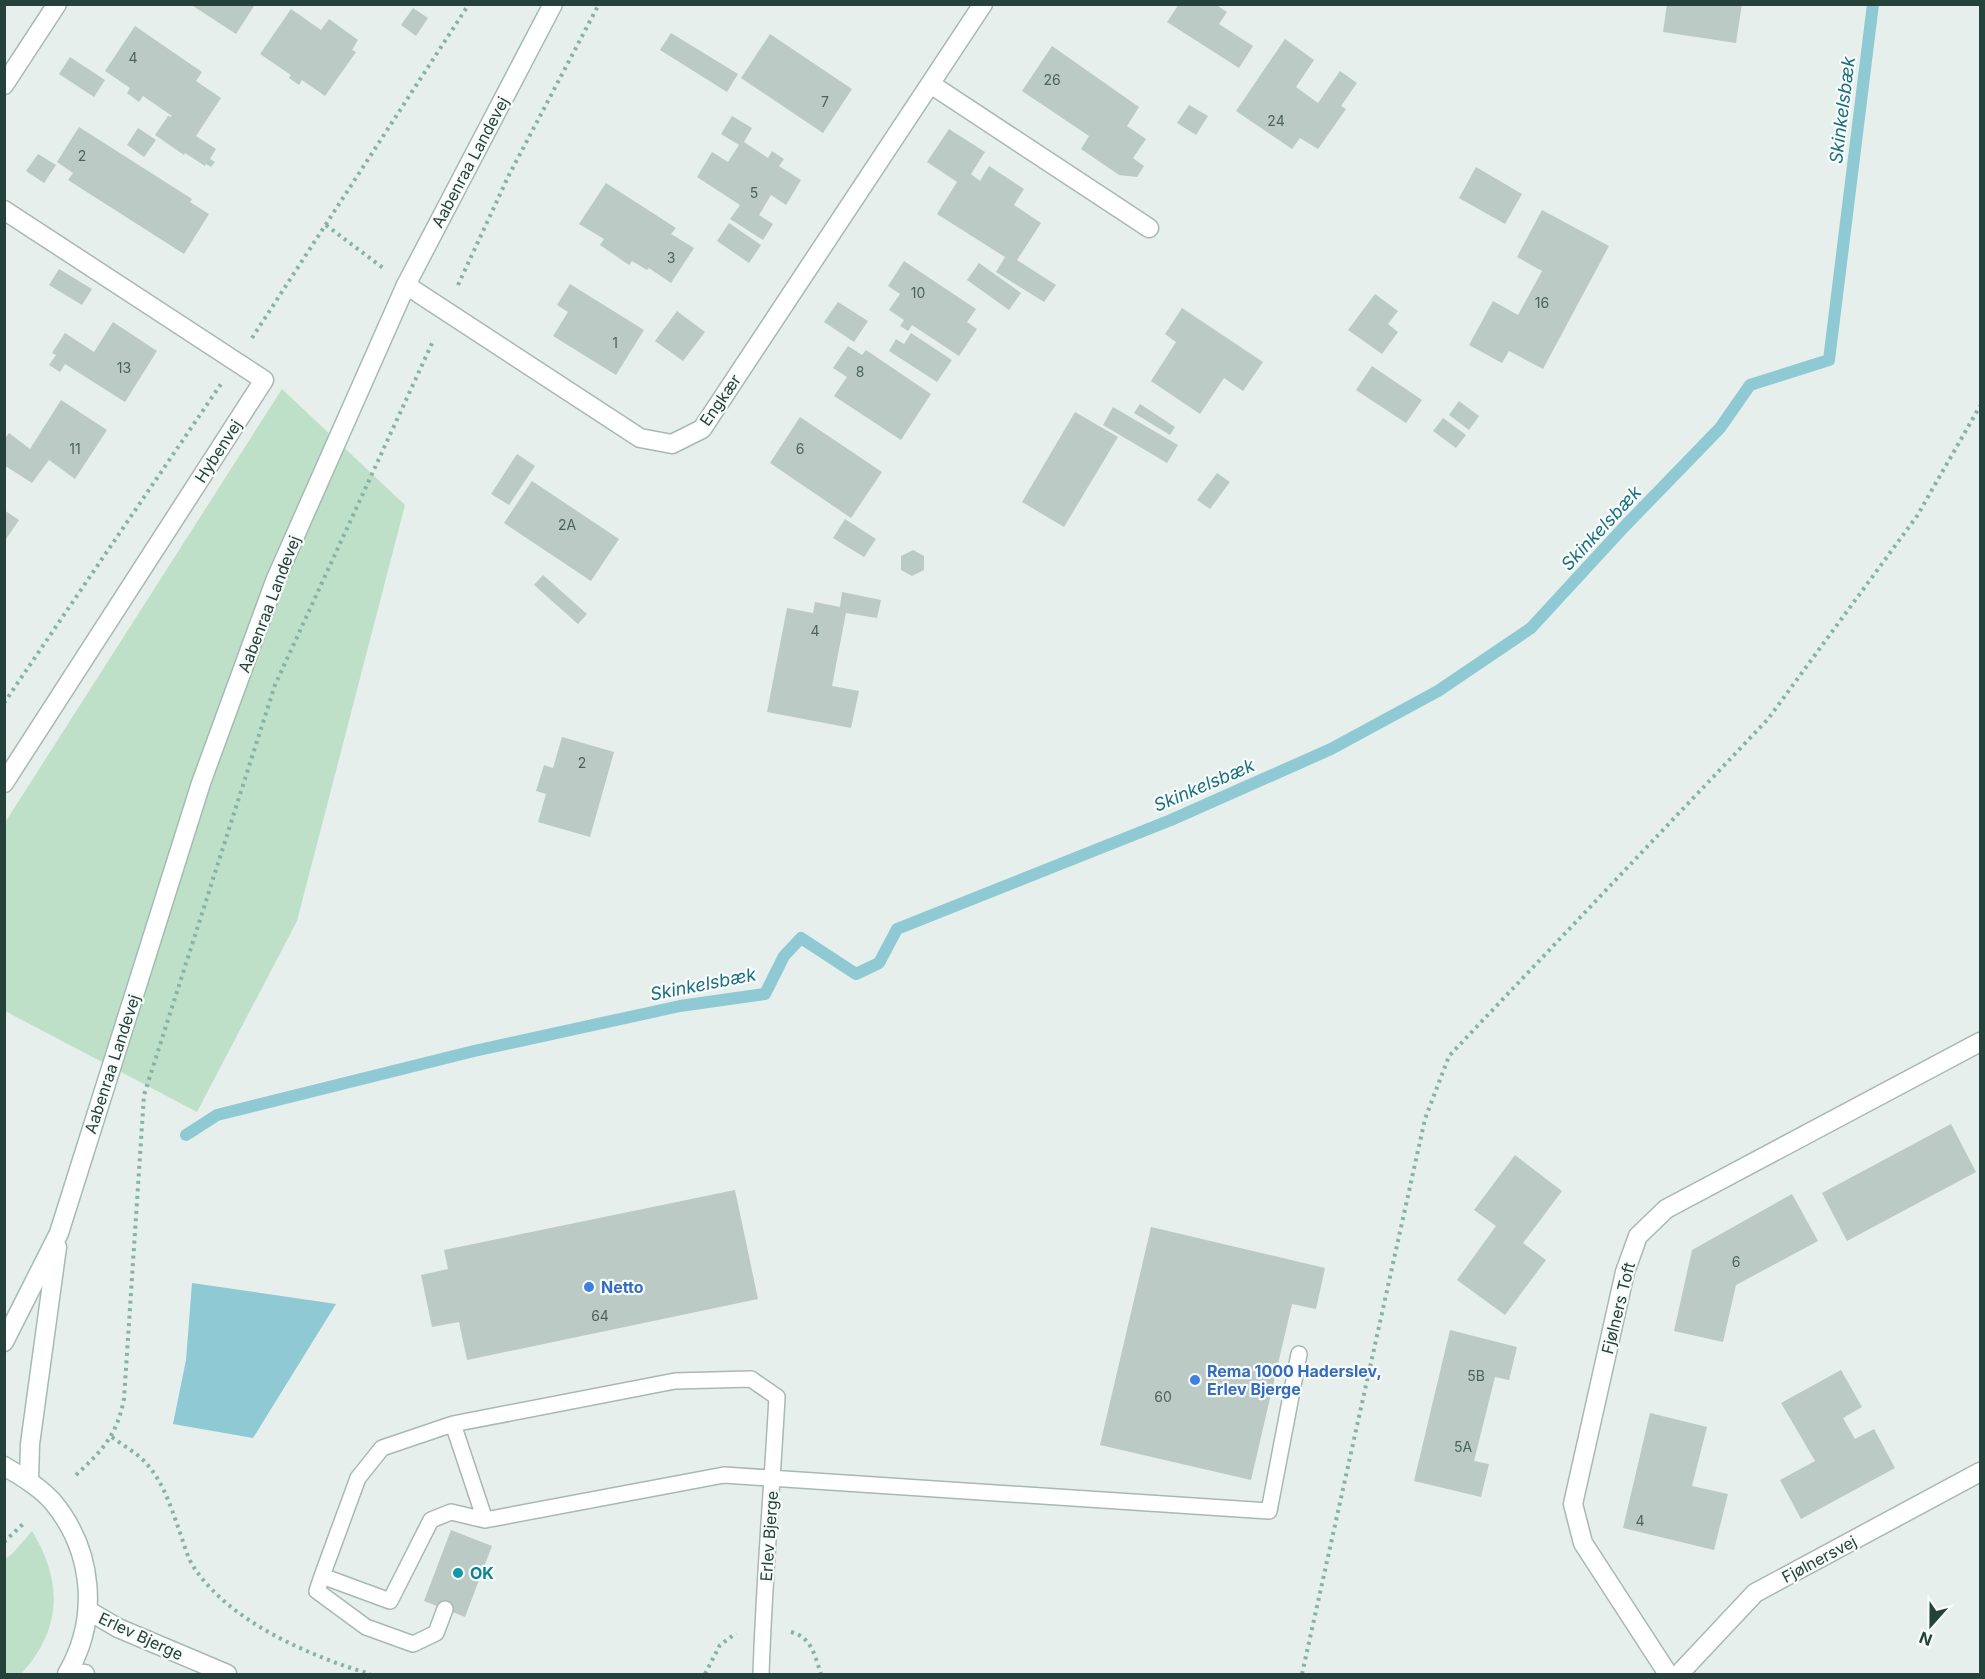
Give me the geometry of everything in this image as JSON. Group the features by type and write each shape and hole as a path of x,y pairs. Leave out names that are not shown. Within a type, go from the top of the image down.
{"street":[{"path":"4,85 57,4"},
{"name":"Aabenraa Landevej","path":"4,1342 58,1233 201,783 267,603 406,285 553,4"},
{"name":"Engkær","path":"406,285 640,438 672,444 702,429 932,85 983,4"},
{"path":"932,85 1149,228"},
{"name":"Hybenvej","path":"4,210 264,380 4,783"},
{"name":"Fjølners Toft","path":"1668,1674 1583,1543 1573,1504 1625,1272 1638,1236 1666,1209 1980,1042"},
{"name":"Aabenraa Landevej","path":"29,1481 30,1444 58,1233"},
{"path":"4,1466 29,1481 52,1501 69,1526 82,1552 88,1582 88,1611 85,1633 73,1674"},
{"name":"Fjølnersvej","path":"1679,1674 1755,1593 1980,1472"},
{"name":"Erlev Bjerge","path":"88,1611 118,1628 227,1674"}],"lane":[{"path":"322,1576 390,1601 431,1520 451,1512 485,1520 724,1475 1269,1511 1299,1354"},
{"name":"Erlev Bjerge","path":"453,1424 675,1381 751,1379 777,1397 761,1674"},
{"path":"445,1609 436,1633 413,1644 366,1627 316,1591 358,1478 382,1448 453,1424 485,1520"}],"path":[{"path":"4,703 236,362 470,4"},
{"path":"76,1475 98,1455 112,1437 120,1419 124,1399 144,1095 275,685 509,175 599,4"},
{"path":"326,225 406,285"},
{"path":"1302,1674 1425,1119 1449,1056 1768,719 1917,516 1980,406"},
{"path":"112,1437 144,1460 156,1477 168,1498 194,1568 214,1592 243,1615 275,1635 311,1653 370,1674"},
{"path":"4,1542 23,1524"}],"green space":[{"path":"282,389 405,505 297,921 197,1112 5,1011 4,824"},
{"path":"32,1531 42,1550 53,1587 54,1605 51,1622 35,1657 21,1674 5,1674 5,1559"}],"water":[{"path":"192,1283 336,1304 253,1438 173,1424 186,1360"}],"building":[{"path":"190,4 251,4 254,6 236,34"},
{"path":"1179,4 1215,4 1227,12 1219,24 1253,46 1239,68 1167,22"},
{"path":"1667,4 1742,4 1736,43 1663,32"},
{"path":"413,8 428,18 416,36 401,25"},
{"path":"291,9 321,30 329,19 358,40 352,50 356,52 325,96 302,80 299,85 289,78 291,75 260,54"},
{"path":"135,26 202,72 196,81 221,98 196,136 216,149 210,159 215,162 211,167 206,164 205,166 185,153 184,155 155,135 168,116 172,116 143,96 139,102 127,93 130,88 105,71"},
{"path":"671,33 738,74 727,92 660,50"},
{"path":"770,34 852,89 823,133 741,78"},
{"path":"1285,39 1314,60 1296,87 1318,103 1340,71 1357,83 1341,106 1346,109 1318,149 1300,138 1292,149 1236,111"},
{"path":"1052,46 1139,107 1127,126 1146,139 1133,158 1144,166 1137,177 1119,175 1081,149 1089,136 1022,91"},
{"path":"70,57 105,80 94,97 59,74"},
{"path":"1189,105 1208,116 1196,135 1177,123"},
{"path":"732,116 752,128 744,142 768,158 772,151 784,159 779,166 801,180 786,205 771,195 759,215 773,224 763,240 730,219 740,205 697,177 712,152 728,162 739,145 721,134"},
{"path":"79,127 192,199 190,202 209,214 184,254 68,180 73,173 57,162"},
{"path":"138,128 156,140 144,157 127,145"},
{"path":"949,129 985,152 971,174 980,181 989,166 1024,189 1014,205 1041,223 1017,260 1056,285 1044,302 996,272 1005,257 937,214 957,182 927,162"},
{"path":"38,154 56,165 44,183 26,171"},
{"path":"1476,167 1522,194 1505,224 1459,198"},
{"path":"606,183 676,228 671,234 694,248 671,283 649,268 647,270 632,261 629,265 600,245 604,239 579,224"},
{"path":"1542,210 1609,246 1543,369 1509,351 1502,363 1469,345 1493,301 1518,315 1542,271 1517,257"},
{"path":"729,223 761,245 749,263 717,241"},
{"path":"904,261 976,309 967,322 977,329 959,356 912,325 908,331 900,326 904,320 889,310 900,294 888,286"},
{"path":"979,263 1021,293 1009,310 967,280"},
{"path":"59,269 92,289 82,305 49,285"},
{"path":"570,284 644,330 616,375 553,336 568,312 557,305"},
{"path":"1375,294 1398,311 1388,324 1398,332 1382,354 1348,330"},
{"path":"838,302 868,321 854,342 824,322"},
{"path":"1182,308 1263,362 1243,391 1224,378 1200,414 1151,381 1176,342 1165,334"},
{"path":"677,311 705,332 683,361 655,341"},
{"path":"113,322 157,351 125,402 65,364 60,372 49,365 56,355 52,353 65,333 94,352"},
{"path":"911,333 952,360 937,382 889,351 896,339 904,344"},
{"path":"848,346 862,355 866,350 931,394 901,440 834,396 847,377 833,368"},
{"path":"1372,366 1422,400 1406,423 1356,390"},
{"path":"61,400 107,430 75,479 49,460 32,483 4,465 4,440 9,433 30,449"},
{"path":"1459,401 1479,416 1469,430 1449,415"},
{"path":"1140,404 1175,427 1170,435 1134,413"},
{"path":"1113,407 1178,445 1167,463 1103,425"},
{"path":"1075,412 1118,437 1064,527 1022,502"},
{"path":"800,417 882,472 851,518 770,463"},
{"path":"1443,418 1466,435 1456,448 1433,431"},
{"path":"517,454 535,466 509,505 491,494"},
{"path":"1217,473 1230,482 1210,509 1197,500"},
{"path":"532,481 619,539 591,581 504,523"},
{"path":"4,510 19,520 4,542"},
{"path":"845,519 876,539 864,557 833,538"},
{"path":"913,550 924,556 924,570 912,576 901,570 901,556"},
{"path":"543,575 587,614 578,624 534,585"},
{"path":"842,592 881,600 877,618 846,613 832,686 859,691 851,728 767,712 787,608 813,613 815,602 840,607"},
{"path":"562,737 614,752 590,837 538,822 546,794 536,791 544,765 553,768"},
{"path":"1951,1124 1976,1172 1847,1241 1822,1193"},
{"path":"1515,1155 1562,1191 1523,1243 1546,1260 1505,1315 1457,1280 1496,1226 1474,1210"},
{"name":"Netto","path":"735,1190 758,1299 467,1360 459,1322 432,1327 421,1275 448,1269 444,1250"},
{"path":"1792,1194 1818,1241 1736,1285 1723,1342 1674,1331 1692,1250"},
{"name":"Rema 1000 Haderslev, Erlev Bjerge","path":"1151,1227 1325,1268 1316,1309 1292,1304 1251,1480 1100,1445"},
{"path":"1450,1330 1517,1347 1509,1380 1495,1377 1474,1461 1489,1464 1481,1497 1414,1481"},
{"path":"1841,1370 1862,1407 1843,1418 1855,1439 1874,1429 1895,1468 1801,1519 1780,1480 1815,1461 1781,1403"},
{"path":"1650,1413 1707,1427 1692,1486 1728,1494 1714,1550 1623,1528"},
{"name":"OK","path":"451,1530 492,1546 465,1617 424,1601"}],"waterway":[{"name":"Skinkelsbæk","path":"186,1135 217,1115 474,1051 680,1006 765,994 784,956 801,938 856,974 879,963 897,929 1171,820 1331,749 1438,691 1531,628 1720,428 1750,385 1829,360 1873,4"}],"place":[{"name":"Netto","path":"589,1287"},
{"name":"Rema 1000 Haderslev, Erlev Bjerge","path":"1195,1380"},
{"name":"OK","path":"458,1573"}]}
